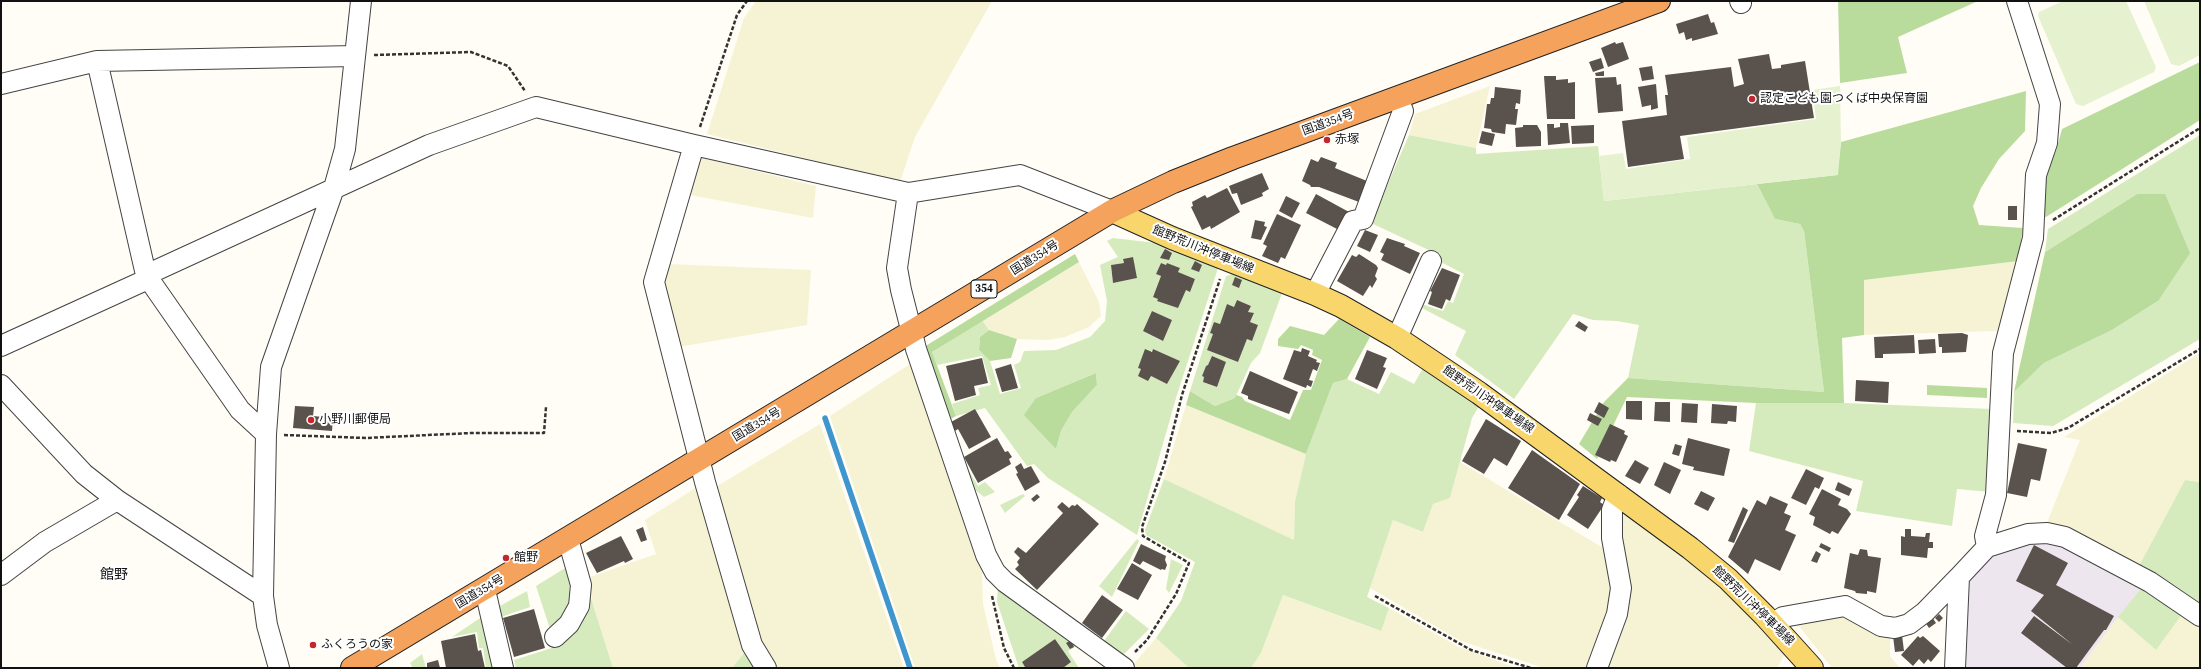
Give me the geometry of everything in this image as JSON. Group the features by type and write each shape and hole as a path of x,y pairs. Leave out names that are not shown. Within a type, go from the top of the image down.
{"highway":[{"name":"国道354号","path":"352,668 485,590 699,459 913,333 1112,211 1188,175 1659,1"}],"main road":[{"name":"館野荒川沖停車場線","path":"1112,211 1172,238 1315,294 1341,306 1397,338 1479,393 1618,494 1728,579 1812,668"}],"street":[{"path":"279,668 267,624 263,596 266,434 271,367 334,188 345,149 361,1"},
{"path":"1988,547 1985,536 1996,494 2003,353 2033,232 2036,174 2047,143 2050,104 2017,1"},
{"path":"1,84 97,61 355,56"},
{"path":"97,61 147,277 240,410 266,434"},
{"path":"1315,294 1353,221 1363,219 1403,111 1398,97"},
{"path":"1,346 334,188 429,145 536,107 694,145 908,193 1020,175 1112,211"},
{"path":"694,145 654,282 699,459 752,645 766,668"},
{"path":"908,193 897,268 916,349 986,555 995,572 1005,582 1123,666"},
{"path":"1397,338 1431,261"},
{"path":"1,385 84,474 116,500 263,596"},
{"path":"1597,668 1604,653 1616,614 1621,588 1612,531 1612,510 1618,494"},
{"path":"1,575 45,542 116,500"},
{"path":"1772,624 1783,617 1845,606 1881,626 1895,628 1909,624 1925,612 1988,547 2028,534 2047,533 2065,537 2150,582 2200,616"},
{"path":"555,637 569,624 579,606 581,585 568,539"},
{"path":"1955,668 1959,577"},
{"path":"485,590 503,668"}],"path":[{"path":"694,145 737,15 747,1"},
{"path":"355,56 471,52 508,66 536,107"},
{"path":"2033,232 2200,128"},
{"path":"1123,666 1147,640 1176,594 1189,563 1143,536 1142,527 1165,462 1182,395 1226,259"},
{"path":"2000,427 2027,433 2051,433 2068,428 2200,349"},
{"path":"266,434 366,438 471,433 544,433 546,407"},
{"path":"995,572 991,591 1004,648 1014,668"},
{"path":"1375,596 1472,650 1531,668"}],"shaded area":[{"path":"756,1 992,1 915,137 900,182 707,134 744,18"},
{"path":"1490,86 1476,148 1409,135 1415,114"},
{"path":"699,157 816,186 813,218 690,195"},
{"path":"2018,261 1998,331 1864,335 1864,280"},
{"path":"1079,262 1099,302 1101,316 1089,327 1065,337 1048,340 1017,339 989,330 982,320"},
{"path":"669,264 811,270 807,325 678,347 663,283"},
{"path":"2200,353 2200,482 2185,480 2139,566 2046,525 2080,440 2064,437"},
{"path":"910,364 982,572 983,604 996,659 1000,668 915,668 830,416"},
{"path":"1186,405 1306,454 1295,501 1294,541 1164,479"},
{"path":"820,424 904,668 773,668 755,639 714,488"},
{"path":"1460,462 1610,552 1615,596 1590,668 1544,668 1461,641 1370,588 1393,520 1423,532 1433,504 1450,498"},
{"path":"697,487 748,648 732,668 613,668 592,602 590,577 656,554 645,520"},
{"path":"1626,514 1709,575 1763,629 1785,654 1777,668 1604,668 1619,519"},
{"path":"2048,541 2067,546 2143,586 2080,668 1963,668 1965,588 1973,574 1986,559 2013,545"},
{"path":"1283,595 1380,631 1389,608 1459,647 1516,668 1251,668 1261,653"},
{"path":"1838,612 1890,635 1890,656 1900,668 1832,668 1795,621"},
{"path":"2183,613 2200,625 2200,668 2080,668 2118,617 2156,650"},
{"path":"1156,638 1189,668 1133,668 1132,666"}],"green space":[{"path":"1838,1 1978,1 1898,37 1907,73 1840,83"},
{"path":"2063,1 2126,1 2156,67 2154,72 2083,106 2076,104 2038,16 2039,12"},
{"path":"2144,1 2200,1 2200,55 2179,66 2171,64"},
{"path":"2200,62 2200,120 2046,217 2042,215 2046,169 2056,151 2062,129"},
{"path":"1840,86 1841,142 1838,175 1604,201 1599,156 1623,153 1626,169 1690,159 1687,137 1816,119 1812,90"},
{"path":"2026,91 2025,131 1999,159 1981,188 1973,206 1979,225 2023,228 2018,261 1864,280 1864,335 1842,338 1844,403 1756,403 1627,397 1597,459 1579,444 1604,402 1628,378 1824,392 1804,231 1800,224 1775,219 1757,184 1837,175 1841,142"},
{"path":"1409,135 1476,148 1476,154 1598,146 1604,201 1757,184 1775,219 1800,224 1804,231 1824,392 1628,378 1639,325 1617,321 1593,320 1573,314 1514,399 1455,355 1466,331 1420,307 1421,304 1443,311 1448,301 1453,303 1464,274 1433,258 1435,253 1371,223"},
{"path":"2200,135 2200,339 2053,426 2013,423 2014,392 2044,363 2112,330 2158,301 2137,194 2045,252 2048,229"},
{"path":"2137,194 2165,194 2190,253 2158,301 2112,330 2044,363 2014,392 2045,252"},
{"path":"1113,238 1156,243 1218,268 1176,398 1137,535 1048,478 1034,464 1027,466 985,408 956,416 952,404 980,395 978,388 991,385 982,356 937,365 932,352 982,320 989,330 980,337 979,350 990,361 1000,394 1021,388 1014,365 1020,362 1024,351 1056,350 1090,337 1105,321 1107,301 1100,265 1118,257 1107,241","holes":["1132,257 1137,278 1113,283 1111,265 1124,263 1123,259","1161,263 1166,265 1167,263 1180,268 1178,272 1195,279 1190,291 1186,290 1178,307 1157,301 1158,299 1153,296 1161,276 1156,274","1152,311 1172,320 1162,341 1143,331","1153,349 1180,361 1167,384 1151,376 1138,376 1141,369 1138,368","1096,373 1097,385 1072,412 1061,431 1056,449 1036,398"]},
{"path":"1075,254 1079,262 932,352 956,416 947,421 924,347"},
{"path":"1233,274 1282,293 1260,353 1251,363 1235,398 1215,406 1190,391 1226,276","holes":["1237,300 1251,306 1248,312 1254,314 1250,322 1258,325 1252,341 1247,339 1238,362 1207,350 1213,334 1210,333 1214,322 1220,324 1227,304 1234,307","1212,357 1226,362 1217,387 1203,382 1204,377 1202,376"]},
{"path":"1339,319 1370,337 1347,379 1333,383 1306,454 1186,405 1190,391 1215,406 1235,398 1236,395 1242,397 1245,401 1290,420 1303,390 1311,390 1322,360 1312,355 1313,350 1301,345 1298,349 1278,346 1278,339 1290,326 1324,335"},
{"path":"989,330 1017,339 1011,358 990,361 979,350 980,337"},
{"path":"1423,368 1479,406 1472,418 1450,498 1433,504 1423,532 1393,520 1367,597 1389,608 1381,631 1283,595 1261,653 1251,668 1189,668 1156,638 1181,601 1195,562 1146,535 1145,530 1164,479 1294,540 1295,501 1306,454 1333,383 1347,379 1379,394 1391,372 1414,384"},
{"path":"1096,373 1097,385 1072,412 1061,431 1056,449 1024,415 1036,398"},
{"path":"1927,385 1987,388 1987,398 1927,395"},
{"path":"1756,403 1844,403 1992,409 1990,492 1957,489 1952,526 1856,511 1863,481 1749,451"},
{"path":"962,459 978,486 985,482 995,492 984,497 973,488"},
{"path":"2185,480 2200,482 2200,611 2139,566"},
{"path":"1023,494 1025,496 1005,513 1000,505"},
{"path":"1137,539 1139,541 1112,597 1099,586"},
{"path":"1171,559 1183,565 1169,593 1166,589"},
{"path":"570,565 575,601 551,632 536,586"},
{"path":"998,583 1080,644 1068,651 1079,668 1063,668 1071,662 1055,639 1022,662 1025,667 1019,668 997,602"},
{"path":"2143,586 2183,613 2156,650 2118,617"},
{"path":"588,589 613,668 516,668 514,660 558,646"},
{"path":"527,591 530,607 501,617 498,607"},
{"path":"1126,611 1149,629 1123,655 1104,641"},
{"path":"483,616 498,668 486,668 483,648 479,648 477,632 452,637"},
{"path":"748,648 759,668 732,668"},
{"path":"422,654 426,668 413,668 410,663"}],"building":[{"path":"1708,14 1711,23 1714,22 1718,34 1692,41 1692,38 1686,40 1684,32 1679,34 1676,24"},
{"path":"1615,42 1616,44 1623,42 1629,59 1608,67 1601,48"},
{"path":"1769,54 1772,69 1781,68 1781,65 1805,61 1814,118 1680,136 1684,159 1628,167 1622,121 1667,115 1665,95 1668,95 1665,75 1731,67 1734,87 1744,84 1738,59"},
{"path":"1601,58 1604,68 1593,72 1589,62"},
{"path":"1652,66 1654,79 1642,81 1639,68"},
{"path":"1604,71 1604,76 1596,76 1595,73"},
{"path":"1544,76 1556,76 1556,80 1568,79 1568,83 1575,82 1575,119 1547,119"},
{"path":"1616,77 1617,85 1621,84 1623,111 1598,113 1595,78"},
{"path":"1656,84 1658,108 1651,110 1651,105 1642,107 1638,87"},
{"path":"1495,87 1521,90 1520,104 1516,103 1515,109 1518,109 1516,125 1506,124 1505,134 1492,132 1491,129 1484,128 1487,104 1490,104 1491,98 1494,98"},
{"path":"1560,123 1568,123 1570,143 1548,145 1547,124 1554,124 1554,128 1560,127"},
{"path":"1523,125 1537,125 1541,132 1541,146 1516,147 1515,128 1523,127"},
{"path":"1594,125 1594,143 1572,144 1571,126"},
{"path":"1482,131 1495,134 1492,146 1479,143"},
{"path":"1321,157 1337,163 1335,168 1367,181 1359,202 1319,187 1311,187 1302,181 1311,159 1318,162"},
{"path":"1262,173 1269,189 1262,193 1263,196 1241,205 1237,193 1232,194 1229,186"},
{"path":"1227,188 1240,212 1211,229 1210,226 1202,230 1191,207 1193,206 1192,202 1205,195 1207,198"},
{"path":"1316,194 1349,212 1339,230 1306,213"},
{"path":"1286,196 1300,203 1292,218 1279,211"},
{"path":"2008,206 2017,206 2017,220 2008,220"},
{"path":"1277,214 1301,225 1285,259 1281,257 1278,263 1262,256 1267,246 1263,244"},
{"path":"1255,220 1265,222 1264,226 1267,227 1261,240 1251,238"},
{"path":"1365,230 1378,235 1370,252 1357,246"},
{"path":"1387,238 1405,244 1404,246 1420,253 1410,274 1381,260 1384,254 1380,252"},
{"path":"1165,249 1172,253 1169,260 1160,258"},
{"path":"1359,254 1376,265 1378,268 1375,276 1377,279 1372,288 1370,285 1363,296 1337,281 1352,255 1356,257"},
{"path":"1133,257 1137,278 1113,283 1111,265 1124,263 1123,259"},
{"path":"1195,261 1202,265 1199,272 1191,269"},
{"path":"1161,263 1166,265 1167,263 1180,268 1178,272 1195,279 1190,292 1186,290 1178,308 1157,301 1158,299 1153,297 1161,276 1156,274"},
{"path":"1442,268 1460,275 1450,301 1446,299 1442,309 1428,304 1432,292 1430,291"},
{"path":"1235,277 1242,280 1239,288 1232,285"},
{"path":"1237,300 1251,306 1248,312 1254,313 1250,322 1258,325 1252,341 1247,339 1238,362 1207,350 1213,334 1210,333 1214,322 1220,324 1227,304 1234,307"},
{"path":"1152,311 1172,320 1163,341 1143,331"},
{"path":"1579,321 1588,327 1585,332 1575,326"},
{"path":"1962,333 1968,335 1966,352 1942,353 1942,347 1939,347 1938,334"},
{"path":"1914,335 1915,353 1883,354 1883,358 1875,358 1874,337"},
{"path":"1935,339 1936,353 1919,354 1918,340"},
{"path":"1302,348 1310,351 1308,356 1320,363 1317,371 1313,369 1309,380 1313,381 1311,387 1307,385 1306,388 1283,379 1294,350 1301,352"},
{"path":"1145,349 1152,352 1153,349 1180,361 1167,384 1151,376 1148,381 1138,376 1141,369 1138,368"},
{"path":"1367,350 1387,358 1383,367 1386,368 1377,389 1355,379"},
{"path":"1212,356 1226,362 1217,387 1203,382 1204,377 1202,376"},
{"path":"982,358 988,383 974,386 976,395 955,401 946,366"},
{"path":"1011,364 1018,388 1002,392 995,369"},
{"path":"1250,371 1298,392 1289,414 1248,399 1248,396 1241,393"},
{"path":"1856,380 1889,382 1888,403 1855,401"},
{"path":"1626,401 1642,401 1642,420 1626,419"},
{"path":"1599,402 1609,408 1604,418 1594,412"},
{"path":"1655,402 1670,402 1670,422 1654,421"},
{"path":"1682,403 1698,404 1697,423 1681,422"},
{"path":"1712,404 1737,406 1736,422 1728,421 1727,424 1711,423"},
{"path":"295,406 314,407 313,416 333,418 332,431 293,428"},
{"path":"975,409 991,437 969,449 958,429 955,431 951,422"},
{"path":"1590,413 1602,419 1598,426 1587,420"},
{"path":"1486,419 1521,441 1507,466 1494,458 1484,474 1462,461"},
{"path":"1610,424 1625,431 1624,434 1628,436 1616,462 1611,460 1610,462 1595,455"},
{"path":"997,438 1005,452 1008,451 1012,457 1009,459 1011,464 978,483 964,457"},
{"path":"1688,438 1730,449 1724,476 1693,470 1694,467 1682,464"},
{"path":"2018,443 2047,449 2040,481 2031,479 2027,497 2007,493"},
{"path":"1675,444 1682,446 1679,456 1672,454"},
{"path":"1532,450 1580,484 1559,520 1508,488"},
{"path":"1635,460 1649,468 1640,484 1625,476"},
{"path":"1664,462 1681,470 1670,494 1654,485"},
{"path":"1021,463 1024,469 1031,466 1040,482 1025,491 1016,474 1018,473 1015,467"},
{"path":"1806,469 1824,478 1819,489 1815,487 1806,505 1791,498"},
{"path":"1838,482 1852,489 1849,496 1835,490"},
{"path":"1583,486 1602,498 1600,502 1604,505 1588,529 1567,515 1579,497 1577,495"},
{"path":"1822,489 1841,499 1838,505 1847,509 1851,514 1838,534 1832,531 1830,534 1813,525 1815,517 1809,514"},
{"path":"1701,491 1715,498 1708,511 1694,504"},
{"path":"1037,494 1040,497 1034,502 1031,499"},
{"path":"1770,496 1788,504 1784,513 1791,516 1785,530 1796,535 1780,571 1755,559 1748,574 1728,557 1757,500 1766,505"},
{"path":"1062,502 1069,508 1072,505 1075,506 1077,504 1099,524 1037,590 1015,569 1019,565 1017,562 1020,558 1014,552 1018,547 1026,553 1063,513 1057,507"},
{"path":"1743,507 1748,510 1734,543 1728,541"},
{"path":"643,527 647,540 641,542 636,530"},
{"path":"1905,529 1911,529 1911,536 1925,537 1926,533 1930,533 1929,542 1933,542 1933,548 1928,548 1927,558 1901,555 1901,536 1905,537"},
{"path":"621,536 633,559 625,563 624,561 597,573 586,553"},
{"path":"1821,543 1831,548 1829,552 1819,547"},
{"path":"1141,544 1166,556 1165,560 1167,565 1165,570 1161,570 1143,561 1140,565 1133,561"},
{"path":"2034,545 2068,563 2056,585 2114,616 2106,630 2104,630 2076,668 2067,668 2021,633 2034,616 2073,645 2031,611 2044,595 2016,581"},
{"path":"1860,549 1867,550 1868,556 1881,558 1876,593 1867,591 1867,594 1856,593 1855,591 1844,588 1850,553 1858,555"},
{"path":"1816,551 1821,554 1817,563 1811,561"},
{"path":"1132,563 1152,575 1138,600 1117,589"},
{"path":"1102,595 1123,610 1102,638 1082,623"},
{"path":"534,609 545,648 514,657 503,618"},
{"path":"1939,614 1943,618 1939,622 1935,618"},
{"path":"1932,617 1936,623 1929,628 1925,622"},
{"path":"475,634 478,651 481,650 485,668 446,668 441,641"},
{"path":"1902,635 1904,651 1895,652 1893,636"},
{"path":"1918,636 1920,638 1923,636 1940,651 1931,662 1928,659 1924,664 1919,659 1913,666 1901,655"},
{"path":"1055,639 1071,662 1063,668 1023,668 1025,667 1022,662"},
{"path":"1071,640 1074,647 1070,649 1066,643"},
{"path":"438,660 440,668 427,668 427,663"}],"waterway":[{"path":"825,418 910,668"}],"place":[{"name":"認定こども園つくば中央保育園","path":"1752,99"},
{"name":"赤塚","path":"1327,140"},
{"name":"小野川郵便局","path":"311,420"},
{"name":"館野","path":"506,558"},
{"name":"ふくろうの家","path":"313,645"}],"district":[{"name":"館野","path":"114,575"}]}
